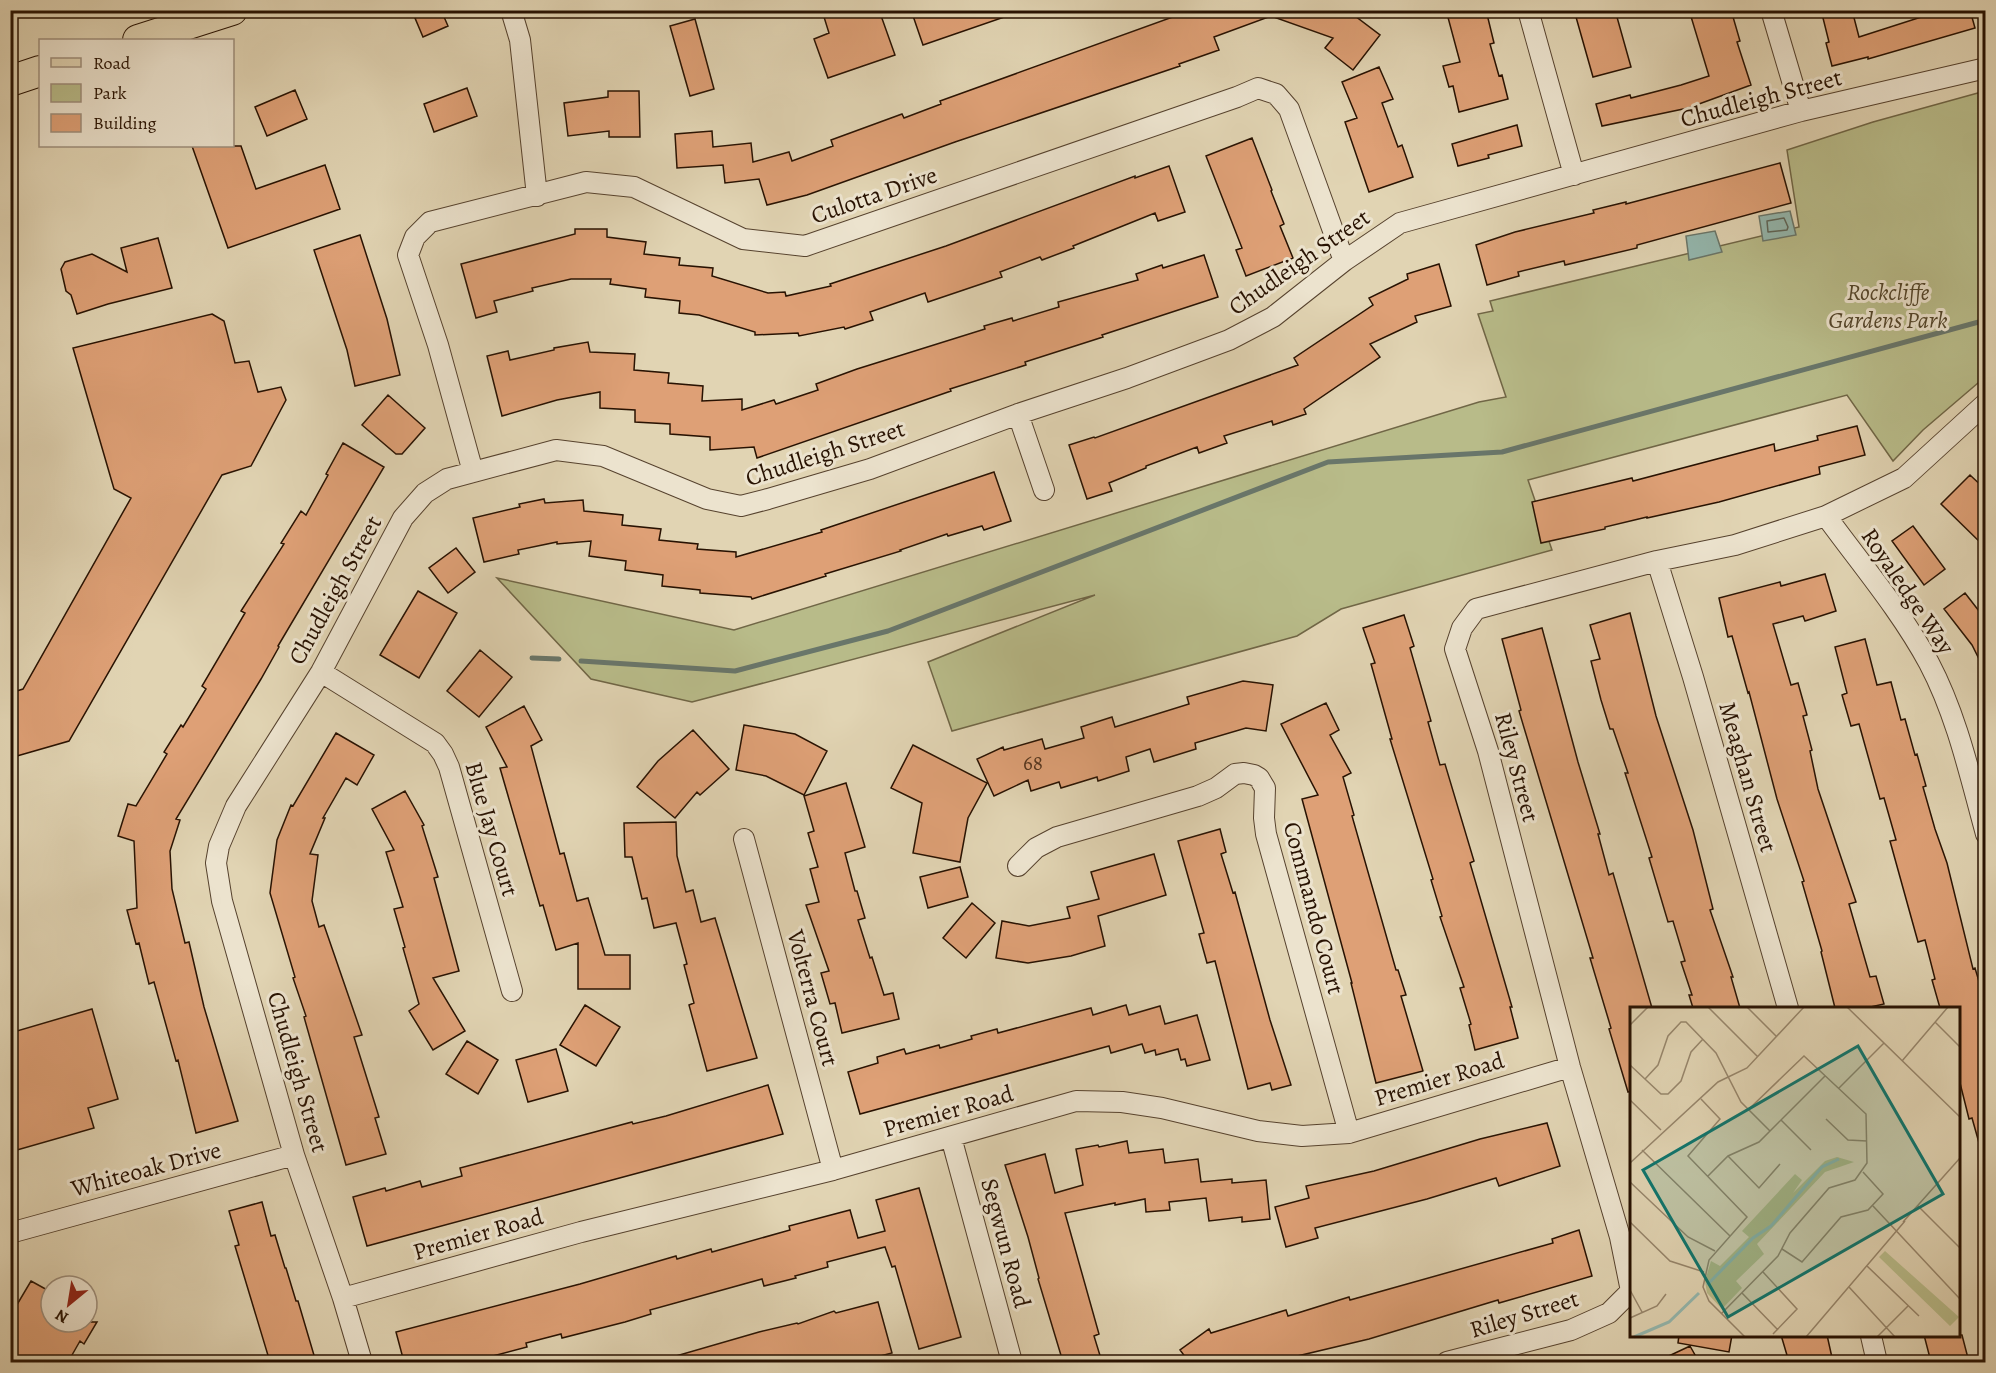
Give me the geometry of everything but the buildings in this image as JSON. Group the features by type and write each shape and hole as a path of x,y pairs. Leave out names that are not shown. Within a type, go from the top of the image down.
{"main road":[{"path":"141,39 232,10"},
{"path":"10,81 39,71"}],"street":[{"path":"511,10 520,40 537,196"},
{"path":"1528,10 1574,175"},
{"path":"1771,10 1801,111"},
{"name":"Chudleigh Street","path":"362,1362 343,1298 294,1155 222,901 216,863 219,846 236,806 321,672 403,518 425,494 447,479 556,450 603,456 707,499 741,506 870,469 1229,340 1273,317 1344,261 1400,224 1801,111 1986,68"},
{"name":"Culotta Drive","path":"473,472 438,345 408,255 415,237 430,222 586,182 634,187 743,239 805,246 1258,88 1276,94 1289,109 1344,261"},
{"name":"Riley Street","path":"1447,1362 1571,1330 1609,1313 1630,1291 1620,1237 1570,1067 1488,751 1455,649 1462,628 1476,609 1657,561 1735,545 1826,516 1904,478 1984,408"},
{"path":"1018,414 1044,490"},
{"name":"Royaledge Way","path":"1826,516 1906,625 1929,664 1956,726 1986,834"},
{"name":"Meaghan Street","path":"1657,561 1693,677 1788,1007"},
{"name":"Blue Jay Court","path":"321,672 435,743 443,754 449,767 512,991"},
{"name":"Commando Court","path":"1018,866 1036,848 1057,837 1198,796 1216,788 1231,776 1239,773 1249,773 1259,778 1266,794 1264,818 1266,834 1349,1133"},
{"name":"Volterra Court","path":"744,839 833,1170"},
{"name":"Premier Road","path":"343,1298 581,1232 833,1170 1076,1101 1122,1102 1162,1108 1258,1131 1302,1136 1349,1133 1570,1067"},
{"name":"Segwun Road","path":"951,1137 1012,1362"},
{"name":"Whiteoak Drive","path":"10,1233 294,1155"},
{"path":"1871,1337 1877,1362"}],"green space":[{"name":"Rockcliffe Gardens Park","path":"1985,91 1985,377 1923,430 1893,461 1847,395 1528,480 1552,550 1341,609 1297,636 952,731 928,662 1095,595 692,702 591,679 497,578 734,630 1479,402 1506,397 1478,314 1493,311 1490,301 1799,227 1787,150 1873,122"}],"water":[{"path":"1790,211 1796,235 1763,241 1759,216"},
{"path":"1715,231 1722,252 1689,260 1686,236"}],"waterway":[{"path":"581,661 735,671 888,631 1328,462 1502,452 1986,320"},
{"path":"532,658 559,659"}]}
